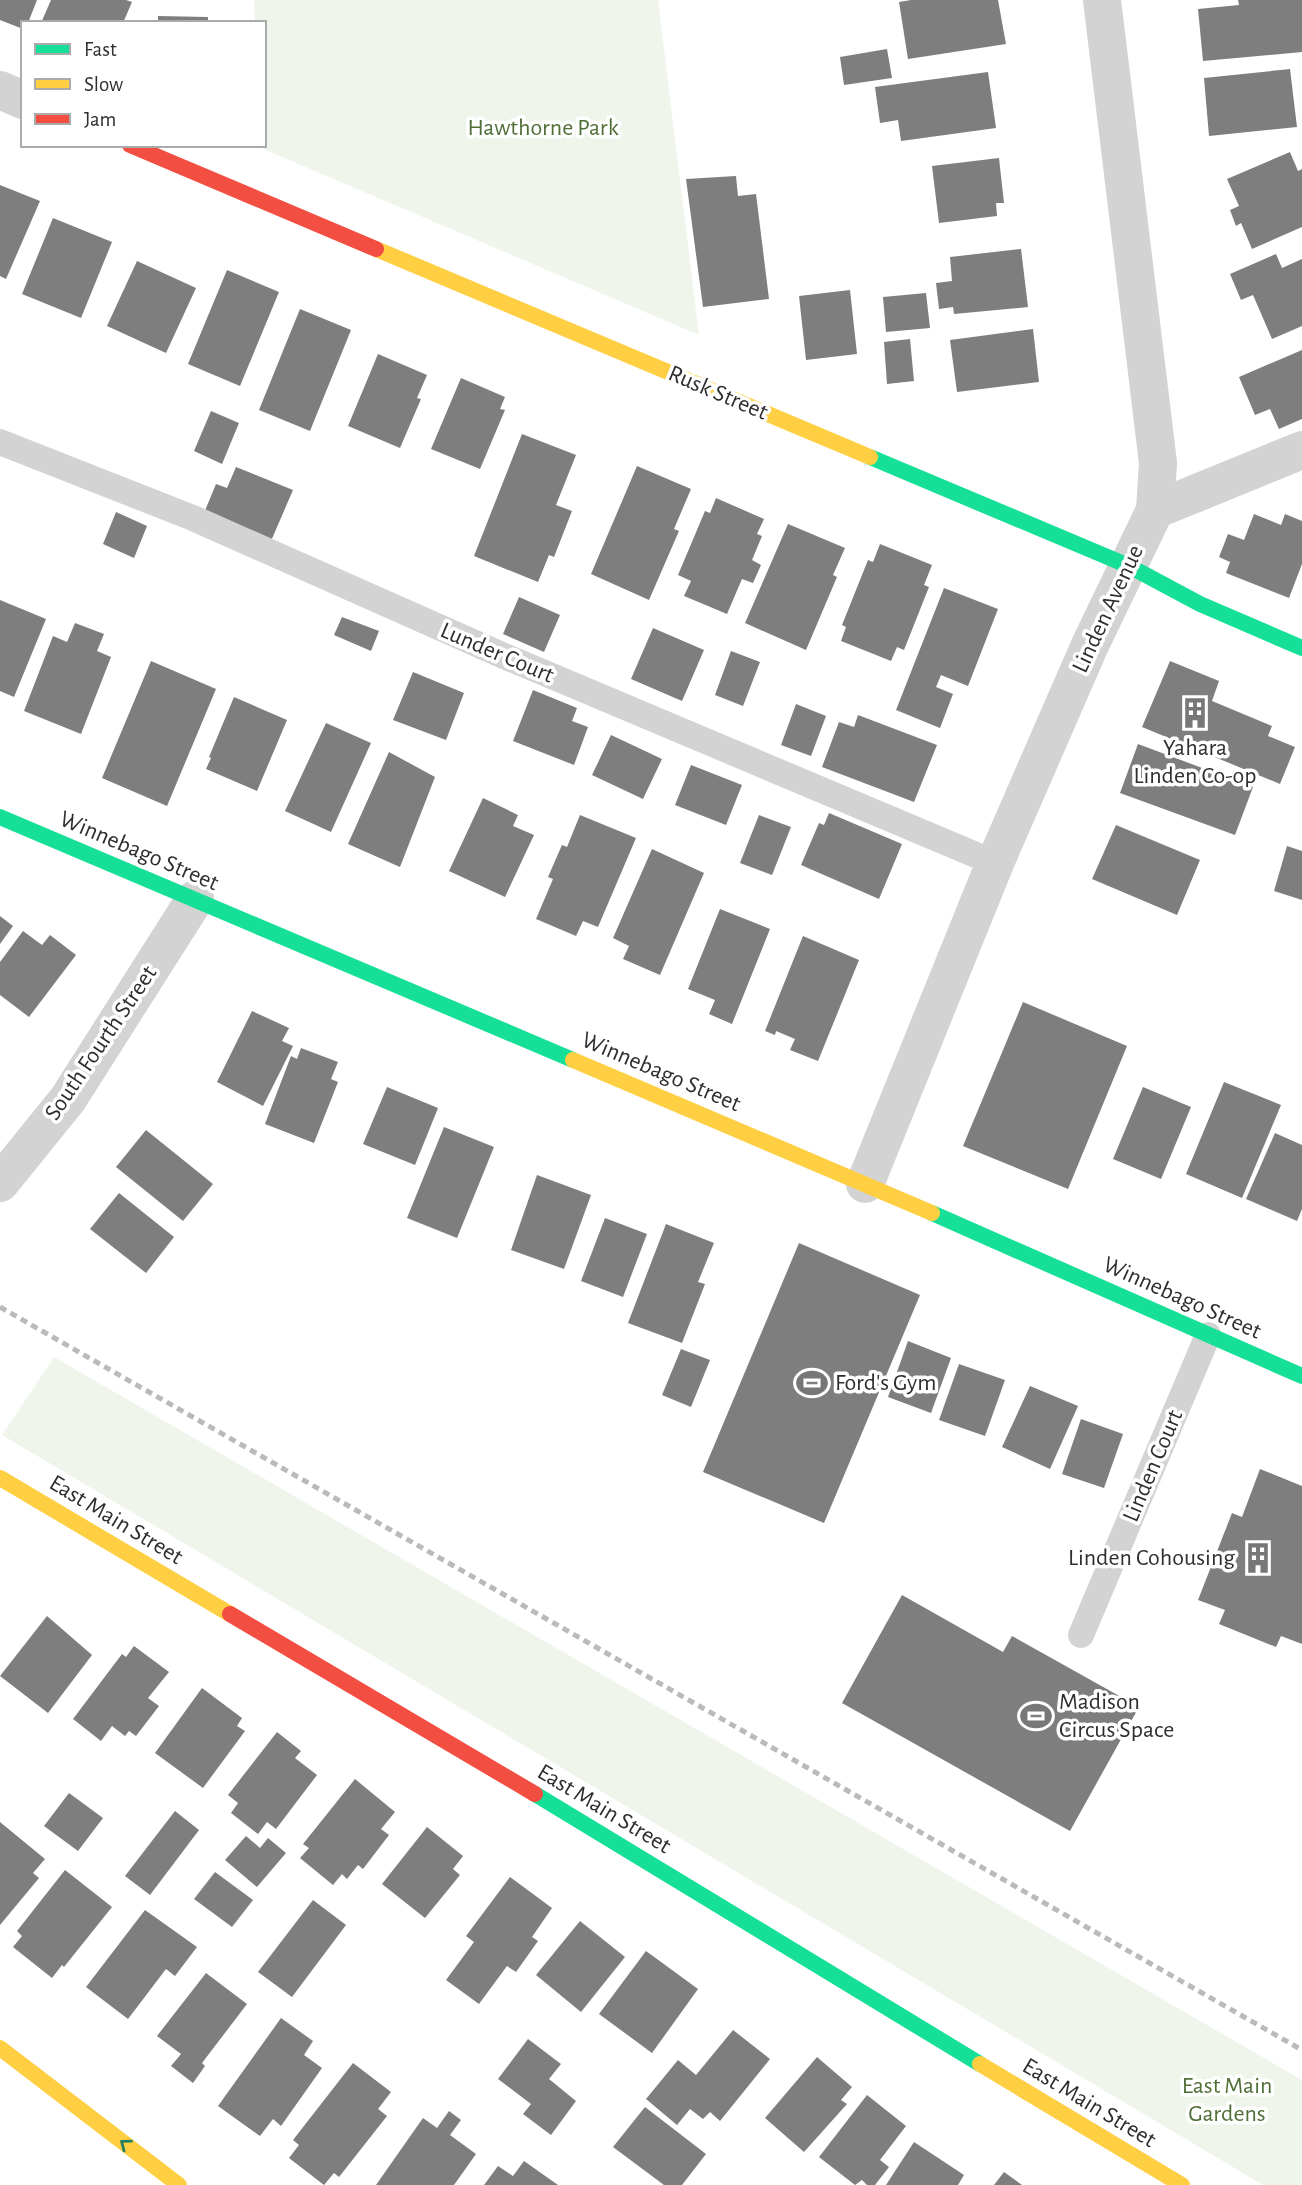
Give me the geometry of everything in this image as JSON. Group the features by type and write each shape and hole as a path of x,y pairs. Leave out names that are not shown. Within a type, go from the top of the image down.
{"street":[{"name":"Linden Avenue","path":"865,1184 995,863 1090,645 1155,510 1158,463 1102,0"},
{"path":"0,90 21,99"},
{"name":"Rusk Street","path":"135,147 1129,566 1200,604 1302,648"},
{"path":"1155,510 1302,450"},
{"name":"Winnebago Street","path":"0,817 865,1184 1302,1376"},
{"name":"South Fourth Street","path":"0,1183 68,1099 195,899"},
{"name":"East Main Street","path":"0,1478 668,1873 1182,2185"},
{"path":"0,2048 180,2185"}],"lane":[{"name":"Lunder Court","path":"0,442 193,518 504,656 995,863"},
{"name":"Linden Court","path":"1081,1635 1208,1335"}],"green space":[{"name":"Hawthorne Park","path":"254,0 658,0 699,335 261,148 266,147 266,21 255,21"},
{"name":"East Main Gardens","path":"54,1357 1302,2080 1302,2185 1263,2185 2,1435"}],"building":[{"path":"0,0 37,0 29,21 21,21 21,28 0,20"},
{"path":"51,0 132,2 124,21 42,21"},
{"path":"998,0 1006,44 908,59 899,2"},
{"path":"1238,0 1302,0 1302,52 1203,61 1198,9 1239,5"},
{"path":"158,16 208,17 208,21 158,21"},
{"path":"887,49 892,78 844,85 840,57"},
{"path":"1290,69 1297,127 1209,136 1204,78"},
{"path":"988,72 996,128 901,141 898,120 880,123 875,87"},
{"path":"1290,152 1298,171 1302,169 1302,227 1252,249 1241,223 1236,226 1230,210 1239,206 1227,179"},
{"path":"999,158 1004,203 996,203 997,216 939,223 932,166"},
{"path":"736,176 738,196 756,194 769,299 703,307 686,179"},
{"path":"0,185 40,201 6,279 0,276"},
{"path":"53,218 112,242 81,318 22,294"},
{"path":"1021,249 1028,307 954,314 953,307 939,309 936,283 952,281 950,257"},
{"path":"1276,254 1282,268 1302,259 1302,326 1272,339 1253,295 1241,300 1230,274"},
{"path":"137,261 196,288 166,353 107,326"},
{"path":"227,270 279,292 240,386 188,364"},
{"path":"850,290 857,354 806,360 799,296"},
{"path":"926,293 930,328 886,332 883,297"},
{"path":"300,309 351,330 310,431 259,410"},
{"path":"1033,329 1039,382 957,392 950,340"},
{"path":"910,339 914,381 887,384 884,342"},
{"path":"1302,350 1302,419 1279,429 1270,409 1255,415 1239,377"},
{"path":"378,354 427,375 417,398 421,399 400,448 348,426"},
{"path":"461,378 505,397 500,409 505,410 480,469 431,449"},
{"path":"211,411 239,423 222,464 194,451"},
{"path":"522,434 576,455 556,505 572,511 554,557 549,555 538,582 474,556"},
{"path":"637,466 691,489 674,529 679,531 649,600 591,574"},
{"path":"236,467 293,490 271,541 204,513 216,484 227,488"},
{"path":"716,498 764,519 757,534 762,536 752,560 761,565 753,583 742,579 727,614 684,596 691,581 678,575 705,511 710,513"},
{"path":"116,512 147,526 134,558 103,544"},
{"path":"1254,514 1281,525 1285,514 1302,521 1302,564 1289,598 1226,573 1230,562 1219,557 1228,534 1244,540"},
{"path":"788,524 845,548 833,575 837,577 806,650 745,623"},
{"path":"880,544 932,565 924,585 929,587 904,650 897,647 891,661 841,641 846,627 842,625 868,560 873,562"},
{"path":"944,588 998,609 968,686 941,675 936,687 953,694 940,728 896,710"},
{"path":"519,597 560,615 544,652 503,634"},
{"path":"0,600 46,619 14,697 0,691"},
{"path":"342,617 379,631 371,651 334,635"},
{"path":"75,623 104,634 97,651 111,657 81,734 24,711 53,636 67,642"},
{"path":"653,628 704,650 682,701 631,679"},
{"path":"731,651 760,662 743,706 715,695"},
{"path":"151,661 216,689 167,806 102,778"},
{"name":"Yahara Linden Co-op","path":"1170,661 1219,681 1212,701 1272,726 1268,736 1295,747 1280,784 1142,727"},
{"path":"413,672 464,693 446,740 393,720"},
{"path":"533,690 577,708 572,721 588,727 574,765 513,741"},
{"path":"234,697 287,720 257,791 206,769"},
{"path":"796,704 826,716 811,756 781,745"},
{"path":"858,715 937,745 914,802 822,767 839,722 854,727"},
{"path":"326,723 371,743 331,832 285,811"},
{"path":"611,735 662,759 643,799 592,775"},
{"path":"1138,744 1253,787 1235,835 1120,793"},
{"path":"389,752 435,777 400,867 348,844"},
{"path":"691,765 742,785 726,825 675,805"},
{"path":"483,798 518,815 513,826 534,835 505,897 449,871"},
{"path":"829,813 902,844 879,899 801,865 819,823 824,825"},
{"path":"580,815 636,838 598,927 583,921 576,936 536,919 553,879 548,877 562,845 567,847"},
{"path":"759,815 791,827 772,875 740,863"},
{"path":"1116,825 1200,860 1177,915 1092,879"},
{"path":"1287,846 1302,851 1302,900 1274,891"},
{"path":"652,849 704,873 660,975 623,959 629,946 613,938"},
{"path":"720,909 770,929 732,1024 709,1014 715,1000 688,989"},
{"path":"0,916 13,926 0,944"},
{"path":"23,931 42,945 50,935 76,955 29,1017 0,995 0,962"},
{"path":"803,936 859,960 818,1061 790,1050 795,1039 776,1031 775,1035 765,1031"},
{"path":"1023,1002 1127,1046 1068,1189 963,1146"},
{"path":"252,1011 289,1028 282,1041 293,1046 263,1106 217,1082"},
{"path":"301,1048 338,1062 331,1079 338,1082 314,1143 265,1124 291,1056 297,1059"},
{"path":"1224,1082 1281,1105 1242,1198 1186,1174"},
{"path":"387,1087 438,1108 415,1165 363,1144"},
{"path":"1143,1087 1191,1107 1161,1179 1113,1159"},
{"path":"444,1127 494,1147 457,1238 407,1218"},
{"path":"146,1130 213,1184 183,1221 116,1167"},
{"path":"1275,1133 1302,1145 1302,1209 1297,1221 1246,1199"},
{"path":"537,1175 591,1195 564,1269 511,1250"},
{"path":"119,1193 174,1237 146,1273 90,1229"},
{"path":"605,1218 647,1234 623,1297 581,1281"},
{"path":"666,1224 714,1243 698,1282 705,1284 682,1343 628,1323"},
{"name":"Ford's Gym","path":"799,1243 920,1295 824,1523 703,1472"},
{"path":"908,1341 951,1358 931,1413 888,1397"},
{"path":"681,1349 710,1360 691,1407 662,1395"},
{"path":"959,1364 1005,1380 985,1436 939,1420"},
{"path":"1030,1386 1078,1406 1050,1469 1002,1447"},
{"path":"1081,1419 1123,1434 1104,1488 1062,1474"},
{"name":"Linden Cohousing","path":"1260,1469 1302,1486 1302,1644 1281,1636 1276,1647 1219,1624 1225,1610 1198,1600 1232,1513 1242,1517"},
{"path":"902,1595 1003,1652 1012,1636 1139,1707 1070,1831 842,1703"},
{"path":"47,1616 92,1655 48,1713 0,1676"},
{"path":"134,1646 169,1672 148,1698 159,1706 136,1736 129,1731 125,1736 112,1726 101,1741 73,1719 122,1654 126,1657"},
{"path":"202,1688 242,1718 237,1726 245,1731 203,1788 155,1753"},
{"path":"277,1732 301,1751 295,1758 317,1775 276,1829 267,1822 258,1834 231,1813 238,1803 228,1795"},
{"path":"355,1779 395,1812 381,1829 389,1835 363,1869 358,1865 347,1879 342,1874 333,1885 300,1858 309,1848 303,1844"},
{"path":"69,1793 103,1818 78,1851 44,1826"},
{"path":"175,1811 199,1830 150,1895 125,1876"},
{"path":"0,1822 45,1859 33,1873 39,1878 0,1925"},
{"path":"427,1827 463,1856 453,1869 460,1875 425,1918 382,1884"},
{"path":"246,1836 260,1848 268,1838 286,1853 257,1887 225,1860"},
{"path":"65,1870 112,1907 52,1978 13,1947 22,1936 17,1931"},
{"path":"215,1872 253,1900 232,1927 194,1899"},
{"path":"510,1877 552,1908 532,1937 538,1941 516,1972 507,1966 479,2004 446,1980 474,1942 466,1936"},
{"path":"313,1900 346,1925 292,1997 258,1972"},
{"path":"145,1910 197,1947 175,1976 166,1969 128,2019 86,1987"},
{"path":"580,1921 625,1957 581,2012 536,1975"},
{"path":"646,1951 698,1989 652,2053 599,2014"},
{"path":"206,1973 247,2004 202,2063 205,2066 193,2083 171,2066 181,2054 157,2036"},
{"path":"281,2018 313,2041 304,2055 322,2068 281,2126 273,2119 260,2136 218,2106"},
{"path":"733,2030 770,2059 720,2121 710,2112 703,2119 690,2109 677,2125 646,2099 678,2060 696,2075"},
{"path":"528,2039 561,2064 549,2079 576,2101 551,2135 523,2114 531,2104 498,2079"},
{"path":"817,2057 852,2087 841,2100 847,2104 804,2152 765,2118"},
{"path":"353,2063 391,2092 378,2109 387,2116 339,2177 334,2173 324,2185 289,2158 299,2145 293,2140"},
{"path":"867,2095 906,2126 880,2160 889,2167 875,2185 867,2185 862,2180 855,2185 819,2157"},
{"path":"645,2107 706,2154 682,2185 664,2185 613,2147"},
{"path":"449,2111 461,2120 450,2135 476,2154 454,2185 376,2185 423,2118 437,2128"},
{"path":"914,2142 964,2175 958,2185 886,2185"},
{"path":"524,2161 558,2185 484,2185 498,2166 513,2176"},
{"path":"1004,2172 1022,2185 994,2185"}],"railway":[{"path":"0,1307 1302,2050"}],"traffic: fast":[{"path":"870,457 1129,566 1200,604 1302,648"},
{"path":"0,817 573,1060"},
{"path":"932,1213 1302,1376"},
{"path":"535,1794 980,2064"}],"traffic: slow":[{"path":"376,249 870,457"},
{"path":"573,1060 932,1213"},
{"path":"0,1478 230,1614"},
{"path":"0,2048 179,2185"},
{"path":"980,2064 1182,2185"}],"traffic: jam":[{"path":"135,147 376,249"},
{"path":"230,1614 535,1794"}],"place":[{"name":"Yahara Linden Co-op","path":"1195,713"},
{"name":"Ford's Gym","path":"812,1383"},
{"name":"Linden Cohousing","path":"1258,1558"},
{"name":"Madison Circus Space","path":"1036,1716"}]}
